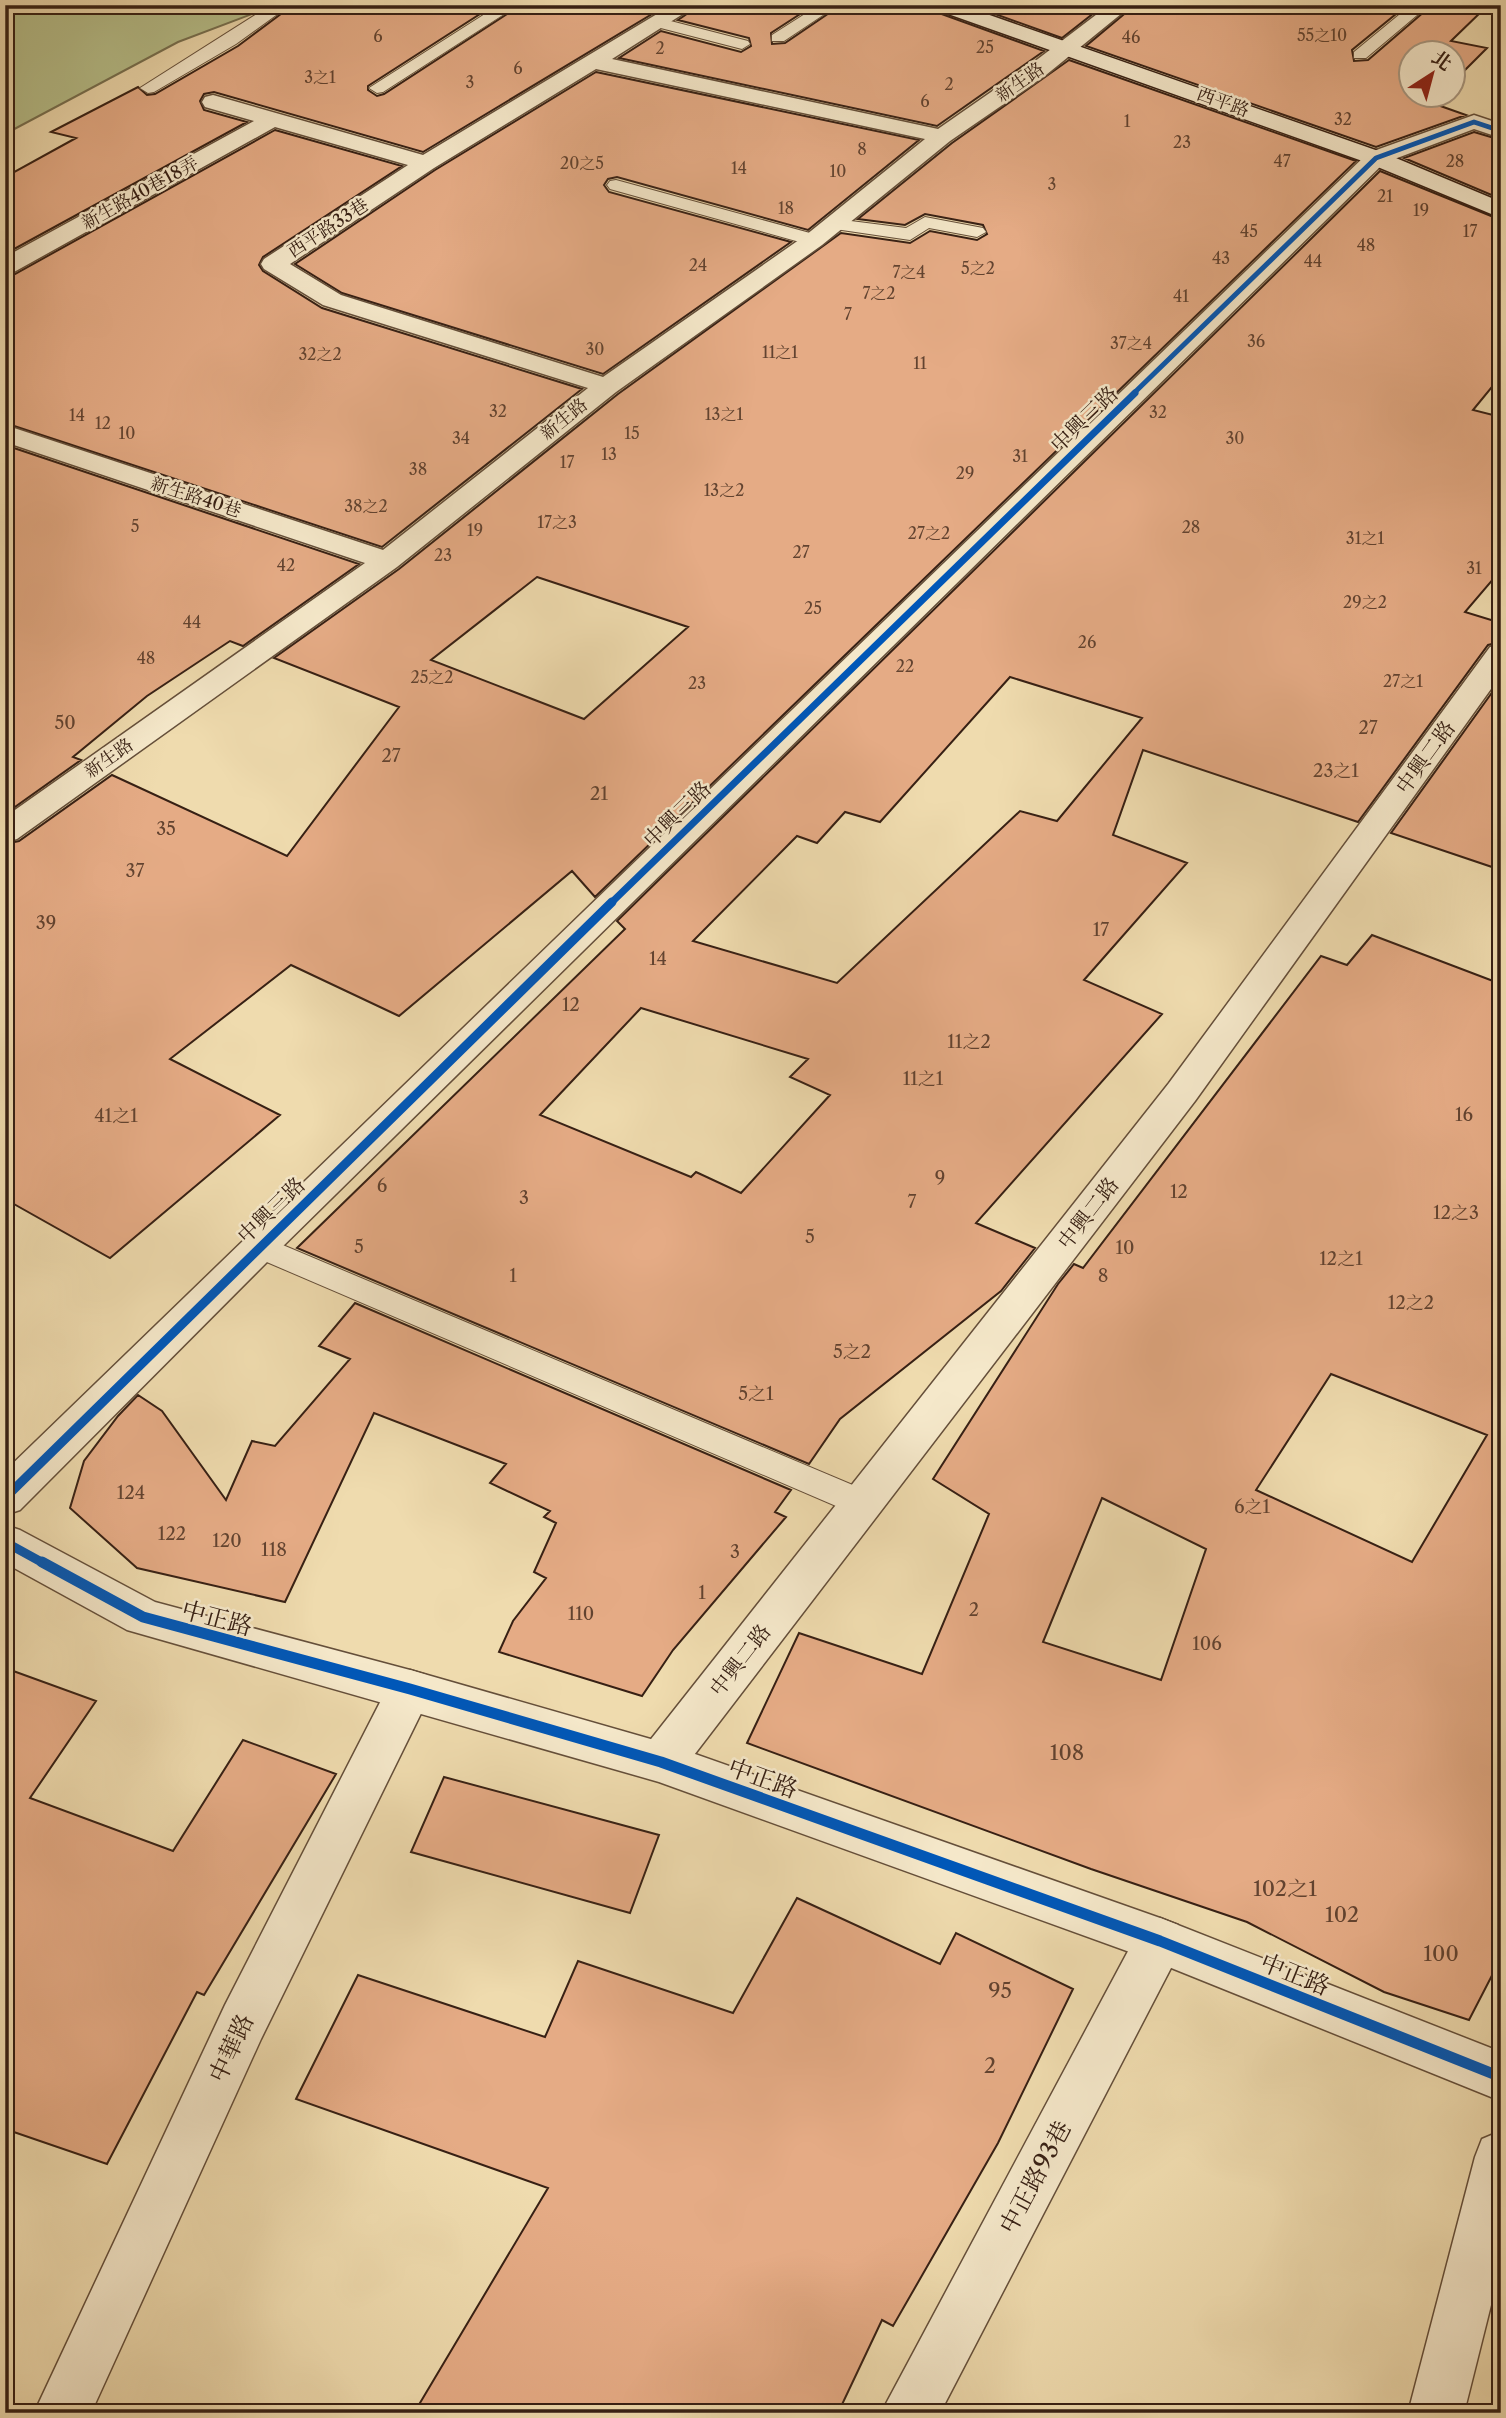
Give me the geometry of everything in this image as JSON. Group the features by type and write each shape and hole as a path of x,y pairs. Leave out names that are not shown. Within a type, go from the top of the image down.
{"street":[{"name":"西平路33巷","path":"607,386 332,300 273,264 426,163 687,5"},
{"name":"西平路","path":"941,5 1376,158 1501,211"},
{"name":"新生路","path":"5,832 387,561 607,386 814,240 942,136 1067,48 1122,5"},
{"path":"1494,5 1501,7"},
{"path":"593,62 942,136"},
{"path":"213,102 426,163"},
{"name":"新生路40巷18弄","path":"5,267 275,118"},
{"path":"1376,158 1474,122 1501,131"},
{"name":"中興三路","path":"5,1498 259,1246 1376,158"},
{"name":"新生路40巷","path":"5,433 387,561"},
{"name":"中興二路","path":"661,1762 1182,1092 1501,653"},
{"name":"中正路","path":"5,1542 143,1618 410,1689 661,1762 1160,1941 1501,2077"},
{"name":"中華路","path":"62,2413 243,2022 410,1689"},
{"name":"中正路93巷","path":"909,2413 1160,1941"},
{"path":"1436,2413 1501,2157"}],"lane":[{"path":"148,88 230,41 282,5"},
{"path":"377,88 510,5"},
{"path":"778,38 830,5"},
{"path":"1360,55 1421,5"},
{"path":"659,23 742,44"},
{"path":"616,185 814,240"},
{"path":"835,223 910,234 925,222 977,232"},
{"path":"259,1246 862,1503"}],"green space":[{"path":"5,5 276,5 178,42 5,134"}],"building":[{"path":"293,5 494,5 368,86 368,90 377,96 521,5 667,5 423,152 214,92 204,94 200,101 204,110 247,122 5,254 5,177 76,138 51,132 138,87 147,95 155,94 238,46"},
{"path":"700,5 814,5 771,33 772,44 785,43 841,5 929,5 933,11 1044,51 937,126 619,58 661,31 741,52 751,46 749,38 678,20"},
{"path":"970,5 1104,5 1062,38"},
{"path":"1135,5 1407,5 1352,50 1354,61 1368,60 1432,5 1482,5 1484,9 1454,38 1398,38 1398,108 1446,108 1466,115 1376,147 1086,46"},
{"path":"1468,44 1487,48 1468,67"},
{"path":"1069,60 1356,161 595,897 572,871 399,1016 291,965 170,1059 280,1115 110,1258 5,1199 5,844 19,841 112,775 287,856 399,707 274,658 399,569 618,394 841,233 910,243 930,231 977,240 987,234 983,225 925,214 905,225 858,219 952,143","holes":["537,577 688,627 584,719 431,660"]},
{"path":"596,72 919,140 808,230 617,177 608,179 604,185 609,192 791,242 603,374 342,293 295,264 435,170"},
{"path":"275,130 402,166 263,257 259,265 263,271 322,308 582,389 382,547 5,423 5,276 15,274"},
{"path":"1474,132 1501,140 1501,199 1404,158"},
{"path":"1380,171 1501,220 1501,376 1473,410 1501,417 1501,570 1465,612 1501,623 1501,642 1488,645 1358,822 1143,750 1113,835 1187,863 1084,980 1162,1014 976,1223 1035,1248 1001,1291 840,1419 809,1464 297,1248 625,929 617,921","holes":["1010,677 1142,718 1057,821 1020,811 837,983 693,941 797,836 817,843 845,812 880,822","641,1008 808,1059 790,1077 830,1095 741,1193 696,1172 691,1177 540,1115"]},
{"path":"5,445 359,564 243,646 230,641 147,696 73,757 81,760 5,814"},
{"path":"1501,680 1501,870 1391,833"},
{"path":"1372,935 1501,984 1501,1958 1469,2020 1384,1992 1247,1922 1091,1869 747,1743 799,1633 922,1674 989,1514 933,1479 1058,1284 1074,1264 1083,1268 1321,956 1347,965","holes":["1331,1374 1487,1435 1412,1562 1256,1490","1102,1498 1206,1549 1161,1680 1043,1642"]},
{"path":"355,1303 791,1490 775,1512 786,1517 673,1650 642,1696 499,1652 513,1621 546,1578 534,1572 556,1523 544,1517 550,1511 490,1483 506,1464 374,1413 285,1602 137,1568 70,1508 84,1461 118,1416 138,1395 162,1411 226,1500 252,1441 275,1446 350,1359 319,1346"},
{"path":"5,1668 96,1701 30,1798 173,1851 243,1740 336,1774 204,1995 197,1992 107,2164 5,2129"},
{"path":"444,1777 659,1835 630,1913 411,1852"},
{"path":"797,1898 940,1964 956,1933 1073,1989 998,2143 893,2326 882,2320 838,2413 414,2413 548,2188 296,2099 358,1975 545,2037 578,1961 733,2013"}],"cycle path":[{"path":"5,1498 259,1246 1376,158 1474,122 1501,131"},
{"path":"5,1542 143,1617 410,1689 661,1762 1160,1941 1501,2077"}]}
